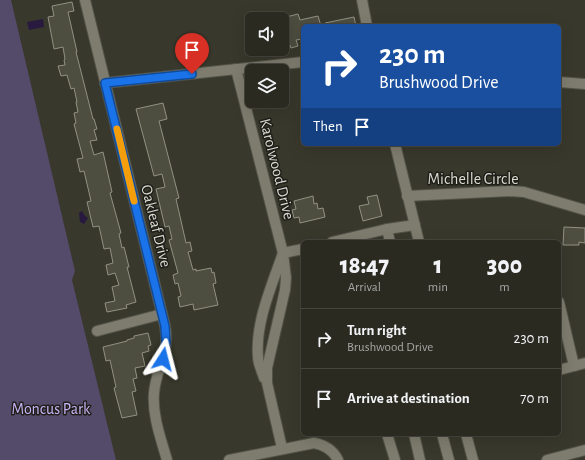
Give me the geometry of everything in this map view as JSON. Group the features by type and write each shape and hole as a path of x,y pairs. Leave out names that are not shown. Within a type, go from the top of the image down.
{"street":[{"name":"Oakleaf Drive","path":"86,0 166,334 166,350 156,380 153,401 167,460"},
{"path":"362,0 367,24"},
{"path":"105,83 301,62"},
{"name":"Karolwood Drive","path":"236,69 283,254 286,278 285,290 267,361 267,383"},
{"path":"561,82 585,84"},
{"path":"395,146 419,240"},
{"name":"Michelle Circle","path":"407,196 511,191 524,192 585,210"},
{"path":"340,240 387,229 415,225"},
{"path":"387,229 390,240"},
{"path":"283,254 301,250"},
{"name":"Karolwood Drive","path":"282,448 267,383 259,364 258,341 266,303 283,254"},
{"path":"561,311 574,366"},
{"path":"97,331 162,314"},
{"path":"561,369 585,363"},
{"path":"388,436 394,460"},
{"path":"414,436 420,460"},
{"path":"443,436 449,460"},
{"path":"466,436 472,460"},
{"path":"229,460 306,443 321,444 328,447 334,452 338,460"},
{"path":"547,460 585,450"}],"green space":[{"name":"Moncus Park","path":"0,0 11,0 75,271 72,280 116,460 0,460"}],"shaded area":[{"path":"43,19 44,27 29,30 27,22"},
{"path":"82,211 88,218 84,224 80,222 79,213"}],"building":[{"path":"72,2 74,11 68,12 76,52 93,119 97,129 94,130 97,140 90,141 94,155 103,152 112,192 110,193 121,233 119,234 122,248 124,247 129,267 127,267 136,302 126,305 127,308 107,312 105,303 115,301 112,287 119,285 115,273 108,275 106,265 113,263 110,248 104,249 99,226 93,227 87,202 91,201 84,171 80,172 77,159 83,158 74,124 76,123 74,113 78,112 74,88 71,89 67,75 61,76 58,66 65,65 63,47 54,49 48,17 54,16 52,6"},
{"path":"298,14 300,20 318,16 320,24 301,24 301,39 296,40 298,46 291,48 289,16"},
{"path":"354,17 356,24 325,24"},
{"path":"163,103 167,119 159,121 179,198 176,199 186,243 190,242 192,251 188,252 193,270 196,269 196,271 211,268 212,273 214,272 216,283 213,284 218,305 194,310 193,304 180,307 178,297 181,296 178,283 175,284 173,275 178,273 169,240 172,239 169,226 165,227 156,189 165,187 162,174 154,176 136,109"},
{"path":"377,195 382,216 363,221 359,206 369,204 367,197"},
{"path":"313,196 314,204 317,203 318,209 323,208 325,217 300,223 299,217 294,218 292,210 296,209 294,201"},
{"path":"564,227 585,228 585,243 579,242 579,245 563,245"},
{"path":"148,333 151,345 148,346 149,351 142,353 145,366 135,368 137,378 133,379 136,391 132,392 137,415 122,418 114,388 116,387 110,360 106,361 103,347 127,341 134,338 134,336"}],"slow traffic":[{"path":"117,129 134,201"}],"route":[{"path":"163,359 166,350 165,326 105,83 192,74"}]}
